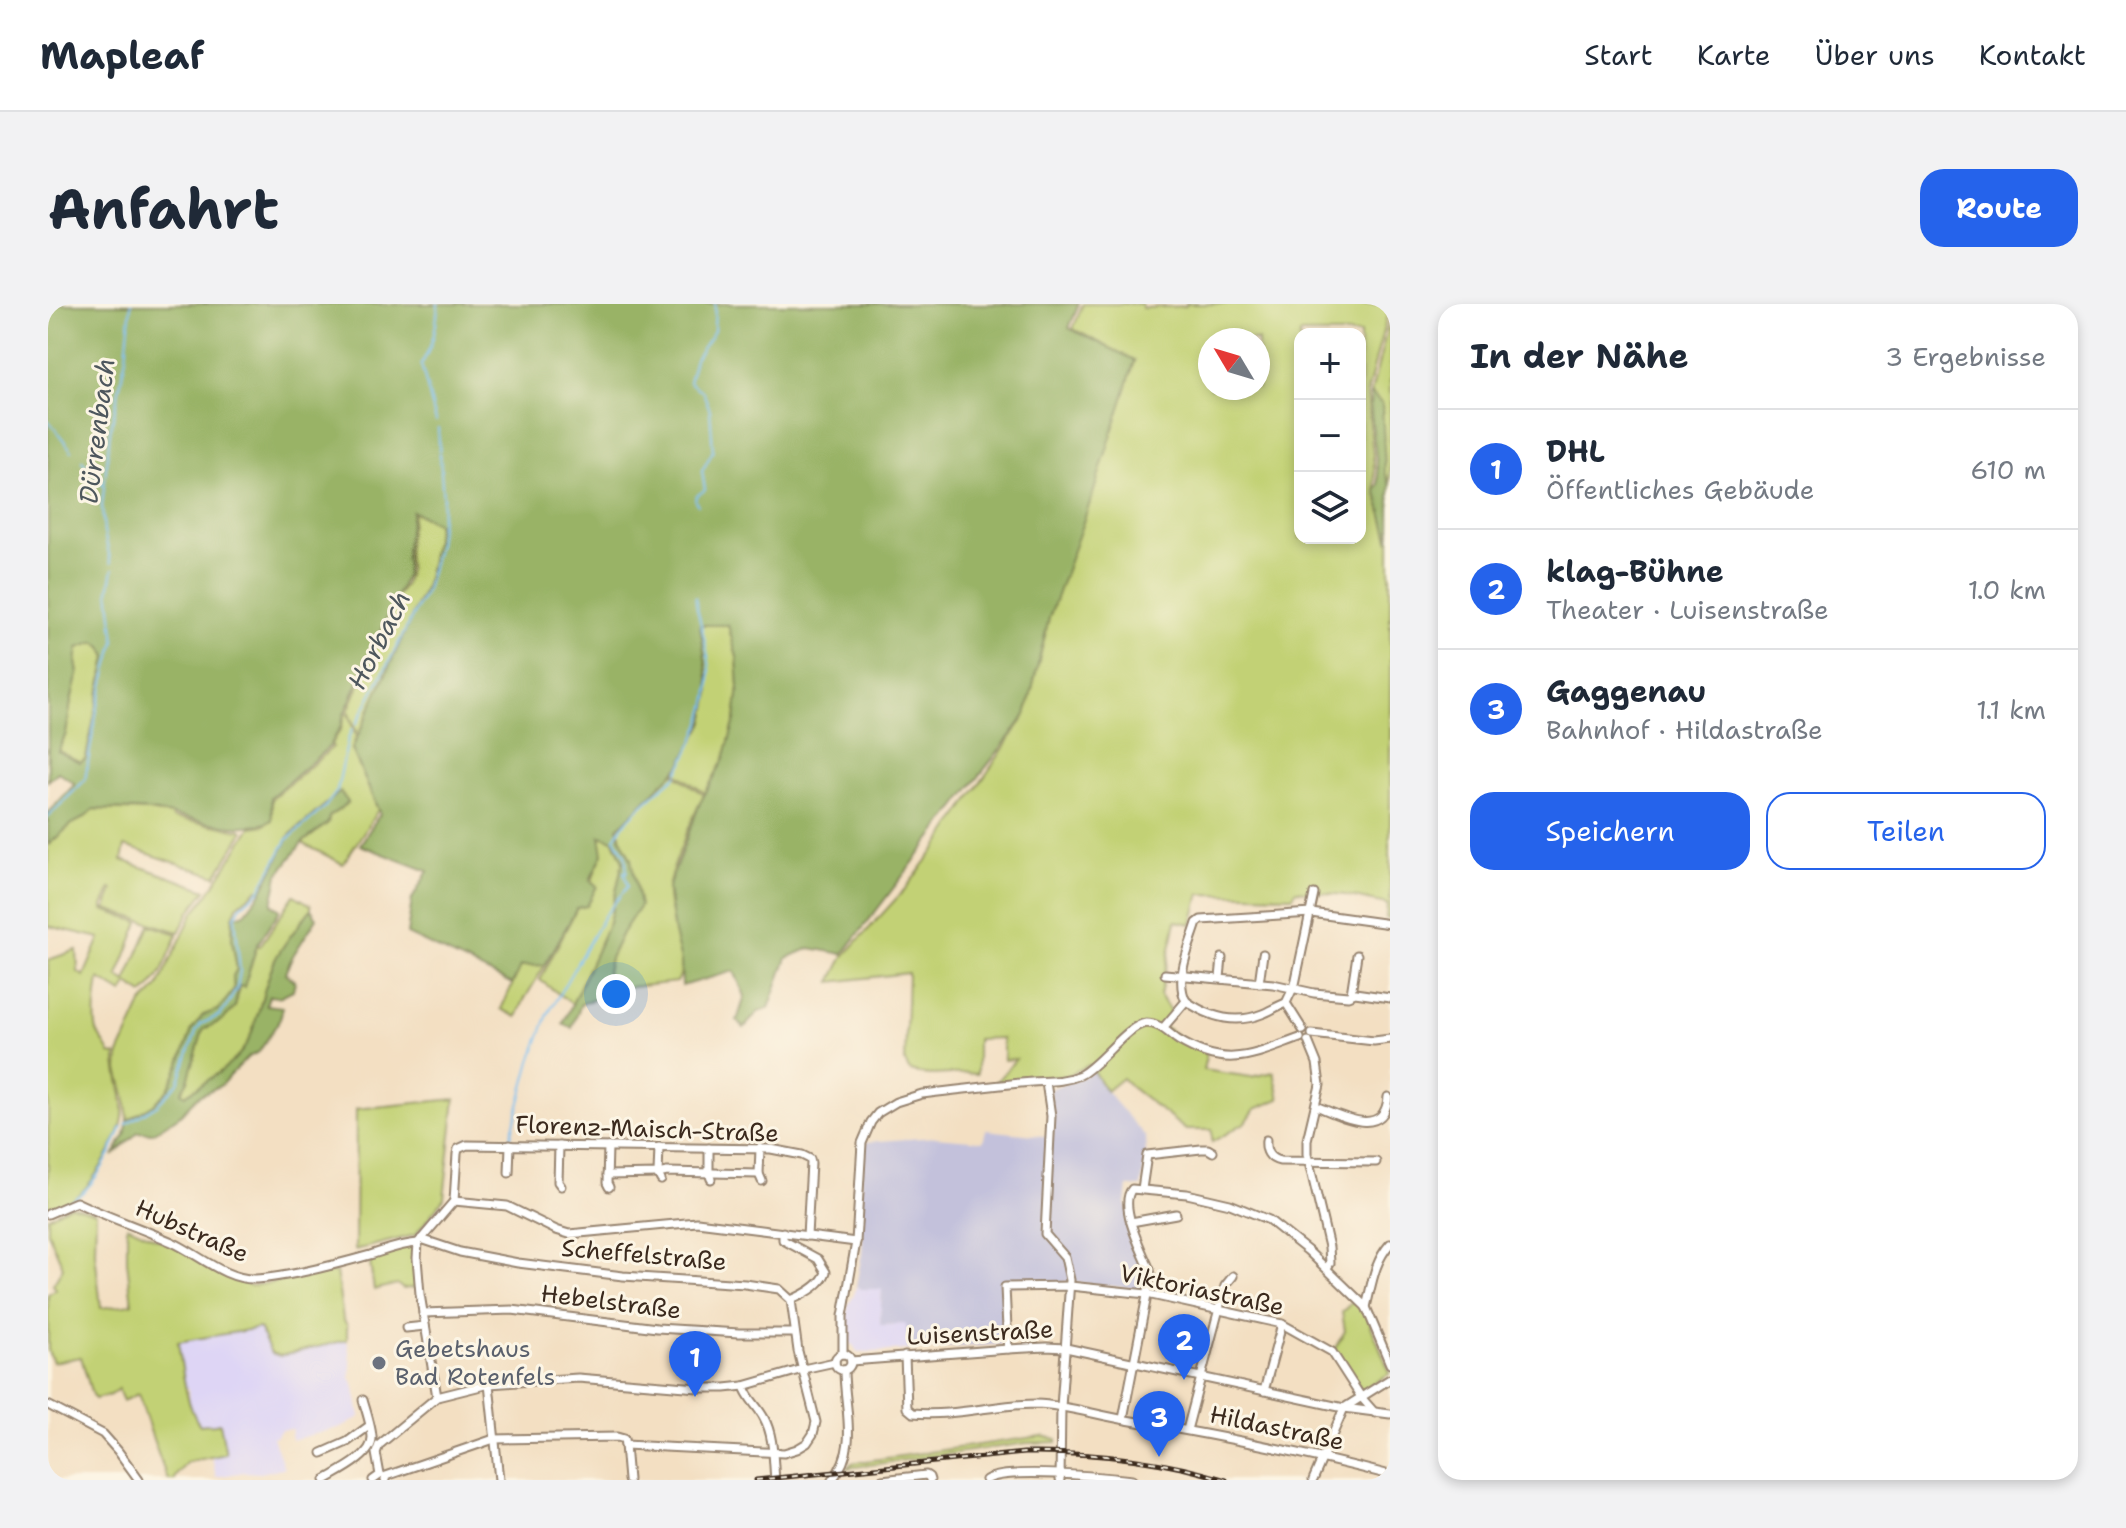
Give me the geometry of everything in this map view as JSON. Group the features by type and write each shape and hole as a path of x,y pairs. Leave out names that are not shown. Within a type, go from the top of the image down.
{"street":[{"path":"1314,894 1311,913 1294,988 1286,1003 1261,1015 1236,1020 1213,1016 1186,1001 1181,992 1182,975 1197,923 1201,920 1311,913 1390,924"},
{"path":"1259,983 1263,954"},
{"path":"1351,994 1357,955"},
{"path":"1220,978 1222,958"},
{"path":"1165,974 1220,978 1314,993 1348,996 1355,993 1390,998"},
{"path":"1163,1028 1186,1001"},
{"path":"1286,1003 1306,1036 1317,1063 1320,1085 1307,1140 1309,1162 1329,1247 1330,1263 1327,1268"},
{"path":"843,1354 843,1316 856,1242 862,1143 878,1113 896,1102 922,1094 1065,1080 1094,1067 1130,1031 1147,1023 1163,1028 1177,1039 1210,1054 1230,1057 1260,1053 1306,1036 1374,1041 1390,1039"},
{"path":"1046,1082 1051,1116 1045,1227 1048,1238 1065,1257 1070,1274 1061,1407 1060,1478"},
{"path":"1316,1106 1366,1123 1381,1116 1388,1106 1388,1097"},
{"path":"1266,1140 1268,1154 1277,1161 1376,1162"},
{"name":"Florenz-Maisch-Straße","path":"454,1201 458,1149 467,1145 760,1148 810,1159 807,1236"},
{"path":"509,1173 510,1145"},
{"path":"559,1146 558,1182 561,1186"},
{"path":"608,1147 609,1187"},
{"path":"659,1147 660,1177"},
{"path":"709,1148 710,1176"},
{"path":"607,1175 660,1177 667,1172 760,1178 760,1148"},
{"path":"1142,1189 1147,1155 1208,1149 1213,1152"},
{"path":"1123,1419 1150,1270 1127,1207 1130,1190 1187,1194 1230,1204 1262,1216 1289,1234 1366,1307 1390,1364"},
{"path":"437,1397 417,1258 420,1241 454,1201 507,1206 569,1234 697,1222 856,1242"},
{"name":"Hubstraße","path":"48,1214 76,1202 175,1243 240,1279 278,1276 420,1241"},
{"path":"1131,1222 1176,1214"},
{"path":"625,1445 787,1452 800,1448 809,1440 816,1422 815,1412 795,1333 791,1300 825,1277 826,1272 818,1259 783,1240 783,1232"},
{"name":"Scheffelstraße","path":"420,1241 518,1263 623,1276 767,1286 779,1289 791,1300"},
{"path":"1366,1307 1376,1265 1390,1244"},
{"path":"1187,1430 1225,1286 1233,1276"},
{"name":"Viktoriastraße","path":"1008,1349 1005,1287 1070,1286 1147,1294 1282,1324 1332,1352 1375,1413"},
{"name":"Hebelstraße","path":"423,1313 512,1310 686,1331 795,1333"},
{"path":"1264,1391 1282,1324"},
{"path":"406,1328 425,1326"},
{"name":"Luisenstraße","path":"851,1361 1008,1349 1066,1348 1344,1408 1390,1414"},
{"path":"843,1354 851,1361 844,1370 838,1369 835,1362 843,1354"},
{"name":"Hildastraße","path":"905,1356 907,1408 913,1413 1036,1404 1061,1407 1187,1430 1390,1475"},
{"path":"325,1480 359,1459 437,1397 489,1384 578,1378 712,1389 744,1386 835,1362"},
{"path":"832,1480 841,1469 849,1439 844,1370"},
{"path":"1313,1480 1344,1408 1390,1379"},
{"path":"489,1384 499,1480"},
{"path":"744,1386 771,1434 775,1480"},
{"path":"363,1400 381,1478 494,1439 617,1437 624,1439 628,1480"},
{"path":"48,1406 103,1434 139,1480"},
{"path":"322,1453 347,1442 369,1426"},
{"path":"882,1480 926,1475 930,1480"},
{"path":"986,1480 995,1475 1132,1480"}],"shaded area":[{"path":"1092,1071 1145,1136 1146,1155 1141,1187 1128,1187 1126,1204 1146,1267 1142,1289 1067,1282 1002,1286 1006,1344 908,1350 906,1324 880,1325 882,1289 861,1289 856,1286 862,1253 861,1178 866,1142 935,1137 983,1141 986,1130 1053,1137 1050,1089"},
{"path":"856,1286 861,1289 882,1289 880,1325 906,1324 908,1350 858,1353 853,1345 845,1342 848,1305"},
{"path":"259,1328 271,1353 280,1356 347,1340 350,1378 360,1417 342,1427 291,1440 292,1429 281,1430 273,1437 284,1468 216,1477 212,1457 226,1453 221,1423 200,1425 193,1419 178,1342"}],"green space":[{"path":"48,304 1079,304 1069,328 1135,360 1093,494 1049,618 1026,715 843,954 810,948 787,958 769,1008 758,1012 744,1028 737,1021 745,996 734,971 682,986 681,961 668,888 700,803 724,759 735,720 739,687 737,657 728,625 700,625 710,692 704,722 680,766 618,828 631,859 640,906 610,958 601,997 581,1004 572,1028 563,1024 609,923 623,861 614,840 600,836 603,854 590,880 597,886 587,906 577,908 545,965 521,966 512,984 407,934 412,899 428,871 360,845 380,814 352,749 426,585 438,524 412,511 406,549 406,575 340,728 330,746 271,797 272,820 260,825 230,826 150,811 94,809 48,845 48,813 75,784 58,772 48,781","holes":["96,642 107,657 86,758 80,762 58,751 66,734 78,673 78,648"]},
{"path":"1083,304 1142,304 1142,308 1186,304 1390,304 1367,393 1376,490 1390,542 1390,919 1386,918 1387,904 1345,895 1296,890 1293,896 1200,894 1192,924 1176,921 1160,995 1171,1013 1162,1025 1207,1052 1203,1070 1251,1077 1274,1072 1280,1099 1255,1109 1246,1122 1212,1142 1212,1130 1186,1130 1122,1078 1106,1091 1089,1065 1066,1076 996,1082 1016,1059 1004,1060 1002,1038 977,1039 977,1074 934,1075 909,1070 905,1062 908,973 831,982 844,956 905,889 938,846 1026,715 1049,618 1135,361 1073,329"},
{"path":"1390,318 1390,485 1385,472 1382,404 1371,393"},
{"path":"1371,393 1382,404 1385,472 1390,485 1390,542 1376,490 1379,484"},
{"path":"413,512 438,523 426,585 358,736 348,711 408,576 408,545"},
{"path":"700,625 728,625 737,657 739,687 735,720 724,759 705,793 675,772 704,722 710,692"},
{"path":"96,642 107,657 86,758 80,762 58,751 66,734 78,673 78,648"},
{"path":"345,713 356,737 352,749 378,810 343,864 302,843 348,803 341,792 290,835 262,891 258,889 237,906 233,917 232,940 237,969 233,976 234,990 218,1010 203,1015 192,1030 168,1090 154,1104 128,1120 118,1070 119,1054 142,1004 158,987 193,913 251,827 272,820 272,799 333,747 331,745 341,729"},
{"path":"673,773 704,795 669,882 673,928 681,960 680,975 677,982 603,990 610,958 622,933 631,859 618,828"},
{"path":"340,792 348,802 302,843 278,875 272,904 280,910 257,945 244,987 239,986 235,1007 224,1019 203,1030 188,1080 181,1092 185,1095 213,1077 245,1047 275,960 311,909 317,918 285,973 295,981 293,990 279,997 269,996 266,1005 283,1007 280,1019 259,1052 248,1057 220,1086 198,1096 179,1116 153,1133 138,1132 113,1156 125,1135 128,1120 154,1104 168,1090 192,1030 203,1015 218,1010 234,990 233,976 237,969 232,940 233,917 245,913 262,891 290,835"},
{"path":"94,809 148,811 243,832 216,876 125,846 122,860 206,890 179,932 106,909 111,888 103,910 139,922 118,976 126,982 150,925 178,934 160,975 143,994 128,984 123,993 99,979 96,1026 110,1054 116,1055 123,1101 121,1126 105,1160 83,1190 70,1200 48,1208 48,960 77,950 78,972 84,976 100,938 48,926 48,845"},
{"path":"600,836 614,840 623,861 609,923 572,1004 540,980 577,908 597,887 592,882 601,855"},
{"path":"294,895 311,905 311,909 275,960 245,1048 230,1064 185,1095 181,1092 188,1080 203,1030 224,1019 235,1007 239,985 244,986 257,945 260,946"},
{"path":"545,965 517,1017 501,1009 521,966"},
{"path":"455,1099 444,1198 415,1235 355,1250 356,1109"},
{"path":"70,1205 96,1212 95,1252 101,1308 132,1304 127,1225 251,1286 336,1272 347,1340 280,1356 271,1353 259,1328 178,1342 185,1386 195,1418 200,1425 220,1423 226,1454 187,1462 175,1480 168,1480 138,1394 123,1401 118,1389 95,1399 81,1357 53,1362 48,1351 48,1294 56,1289 53,1284 63,1267 48,1232 48,1217"},
{"path":"407,1245 414,1247 417,1287 403,1289 397,1284 374,1290 369,1257"},
{"path":"1355,1299 1363,1306 1390,1373 1362,1391 1334,1350 1345,1331 1342,1312"},
{"path":"1042,1436 1057,1439 1057,1442 1027,1443 848,1468 852,1463"}],"waterway":[{"path":"48,313 49,304"},
{"name":"Dürrenbach","path":"111,563 102,506 110,432 126,357 131,304"},
{"name":"Horbach","path":"436,421 421,365 434,336 438,304"},
{"path":"698,505 696,496 705,490 702,471 713,451 710,410 703,392 689,382 695,359 714,331 715,304"},
{"path":"48,420 72,451"},
{"name":"Horbach","path":"356,725 426,590 438,544 443,499 438,428"},
{"path":"82,461 104,486"},
{"name":"Dürrenbach","path":"48,817 85,780 97,709 115,641 109,591 113,569"},
{"path":"678,772 701,724 710,684 707,652 695,597"},
{"name":"Horbach","path":"126,1124 157,1105 178,1083 201,1024 220,1015 227,1006 237,988 240,971 235,917 240,907 259,891 287,840 325,807 337,791 352,729"},
{"path":"465,1139 510,1139 531,1061 548,1014 604,916 628,886 624,872 627,872 625,855 615,838 635,813 677,775"},
{"name":"Horbach","path":"50,1209 73,1199 89,1186 108,1157 122,1127"}],"railway":[{"path":"756,1480 1024,1453 1126,1458 1226,1480"}],"place":[{"name":"Gebetshaus Bad Rotenfels","path":"379,1363"},
{"name":"klag-Bühne","path":"1184,1380"},
{"name":"DHL","path":"695,1397"},
{"name":"Gaggenau","path":"1159,1457"}]}
